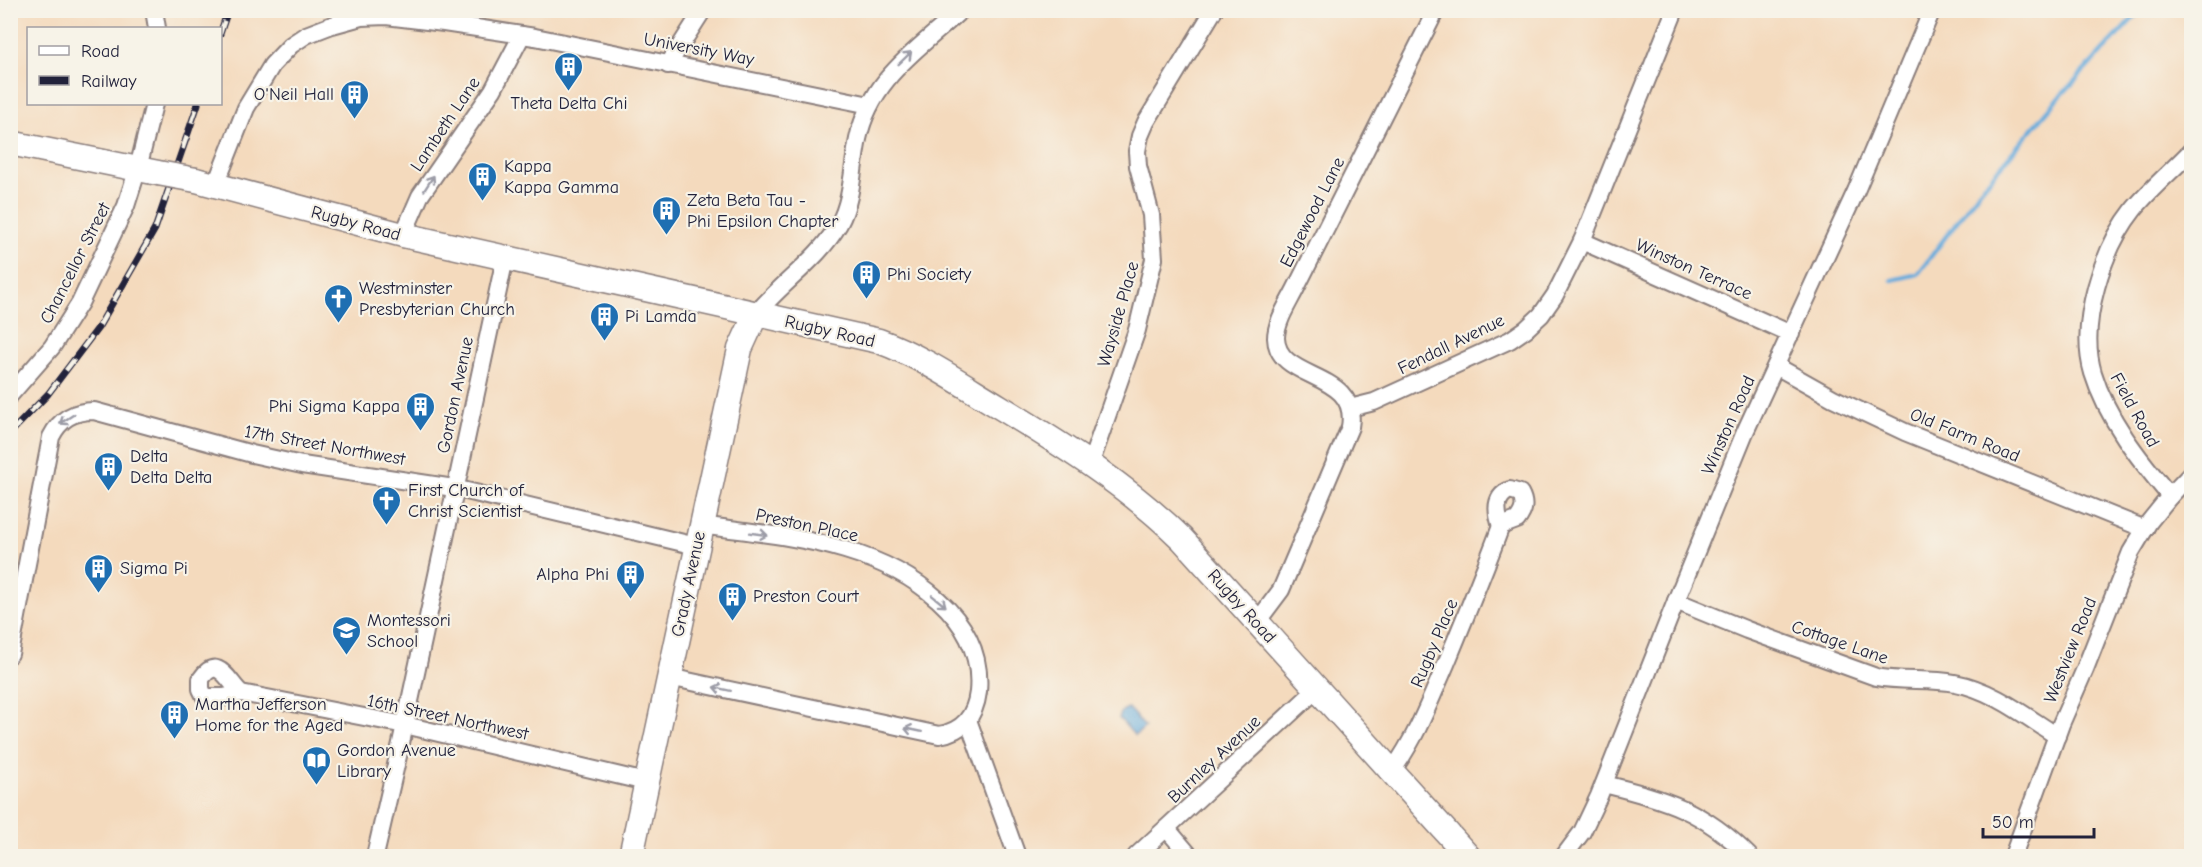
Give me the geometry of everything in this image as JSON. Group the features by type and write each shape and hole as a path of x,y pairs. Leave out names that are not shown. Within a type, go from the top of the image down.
{"main road":[{"name":"Rugby Road","path":"10,143 206,182 404,236 879,341 905,351 1004,409 1090,465 1154,511 1182,539 1468,856"},
{"name":"Grady Avenue","path":"631,856 740,349 756,314"}],"street":[{"path":"154,10 158,27"},
{"path":"668,64 703,10"},
{"path":"756,314 818,253 841,220 848,201 858,138 870,105 893,70 961,10"},
{"name":"Wayside Place","path":"1090,465 1137,330 1154,259 1151,215 1138,166 1137,151 1140,136 1146,122 1214,10"},
{"name":"Edgewood Lane","path":"1350,408 1342,393 1284,357 1278,348 1277,329 1436,10"},
{"name":"Fendall Avenue","path":"1350,408 1374,402 1509,340 1541,315 1555,296 1582,241 1675,10"},
{"name":"Winston Road","path":"1564,856 1582,832 1604,784 1745,432 1856,191 1932,10"},
{"name":"University Way","path":"206,182 257,87 272,65 291,45 306,35 361,17 386,16 522,35 870,105"},
{"name":"Lambeth Lane","path":"404,236 420,196 493,90 522,35"},
{"name":"Chancellor Street","path":"10,395 17,378 52,347 80,303 126,206 148,171 154,105"},
{"name":"Field Road","path":"2170,496 2120,430 2092,372 2091,312 2096,286 2116,236 2134,209 2192,150"},
{"name":"Winston Terrace","path":"1582,241 1791,333"},
{"name":"Gordon Avenue","path":"375,856 505,258"},
{"name":"Old Farm Road","path":"1776,366 1833,398 1905,432 2145,528"},
{"path":"1257,622 1281,590 1350,427 1350,408"},
{"name":"17th Street Northwest","path":"10,654 51,437 56,427 73,414 94,411 252,454 299,464 454,488 699,536"},
{"name":"Westview Road","path":"2013,856 2057,736 2132,552 2145,528 2192,473"},
{"name":"Rugby Place","path":"1392,771 1419,729 1502,526"},
{"name":"Preston Place","path":"699,536 810,541 845,550 895,571 926,590 951,611 963,626 976,657 978,694 974,711 968,720"},
{"name":"Cottage Lane","path":"1676,601 1876,677 1896,681 1933,680 1978,689 1999,699 2057,736"},
{"path":"669,677 932,735 951,733 961,728 968,720 1017,856"},
{"name":"Burnley Avenue","path":"1136,856 1317,689"},
{"name":"16th Street Northwest","path":"241,693 405,725 646,782"},
{"path":"1604,784 1683,807 1719,829 1749,856"},
{"path":"1167,829 1190,856"}],"water":[{"path":"1128,708 1145,727 1135,736 1119,718 1122,711"}],"waterway":[{"path":"1892,280 1918,274 1978,193 2056,101 2141,10"}],"railway":[{"path":"222,28 228,10"},
{"path":"10,433 48,394 98,328 155,229 198,105"}],"place":[{"name":"Theta Delta Chi","path":"569,92"},
{"name":"O'Neil Hall","path":"355,120"},
{"name":"Kappa Kappa Gamma","path":"483,202"},
{"name":"Zeta Beta Tau - Phi Epsilon Chapter","path":"666,236"},
{"name":"Phi Society","path":"866,300"},
{"name":"Westminster Presbyterian Church","path":"338,324"},
{"name":"Pi Lamda","path":"604,342"},
{"name":"Phi Sigma Kappa","path":"421,432"},
{"name":"Delta Delta Delta","path":"109,492"},
{"name":"First Church of Christ Scientist","path":"387,526"},
{"name":"Sigma Pi","path":"99,594"},
{"name":"Alpha Phi","path":"630,600"},
{"name":"Preston Court","path":"732,622"},
{"name":"Montessori School","path":"346,656"},
{"name":"Martha Jefferson Home for the Aged","path":"174,740"},
{"name":"Gordon Avenue Library","path":"316,786"}]}
